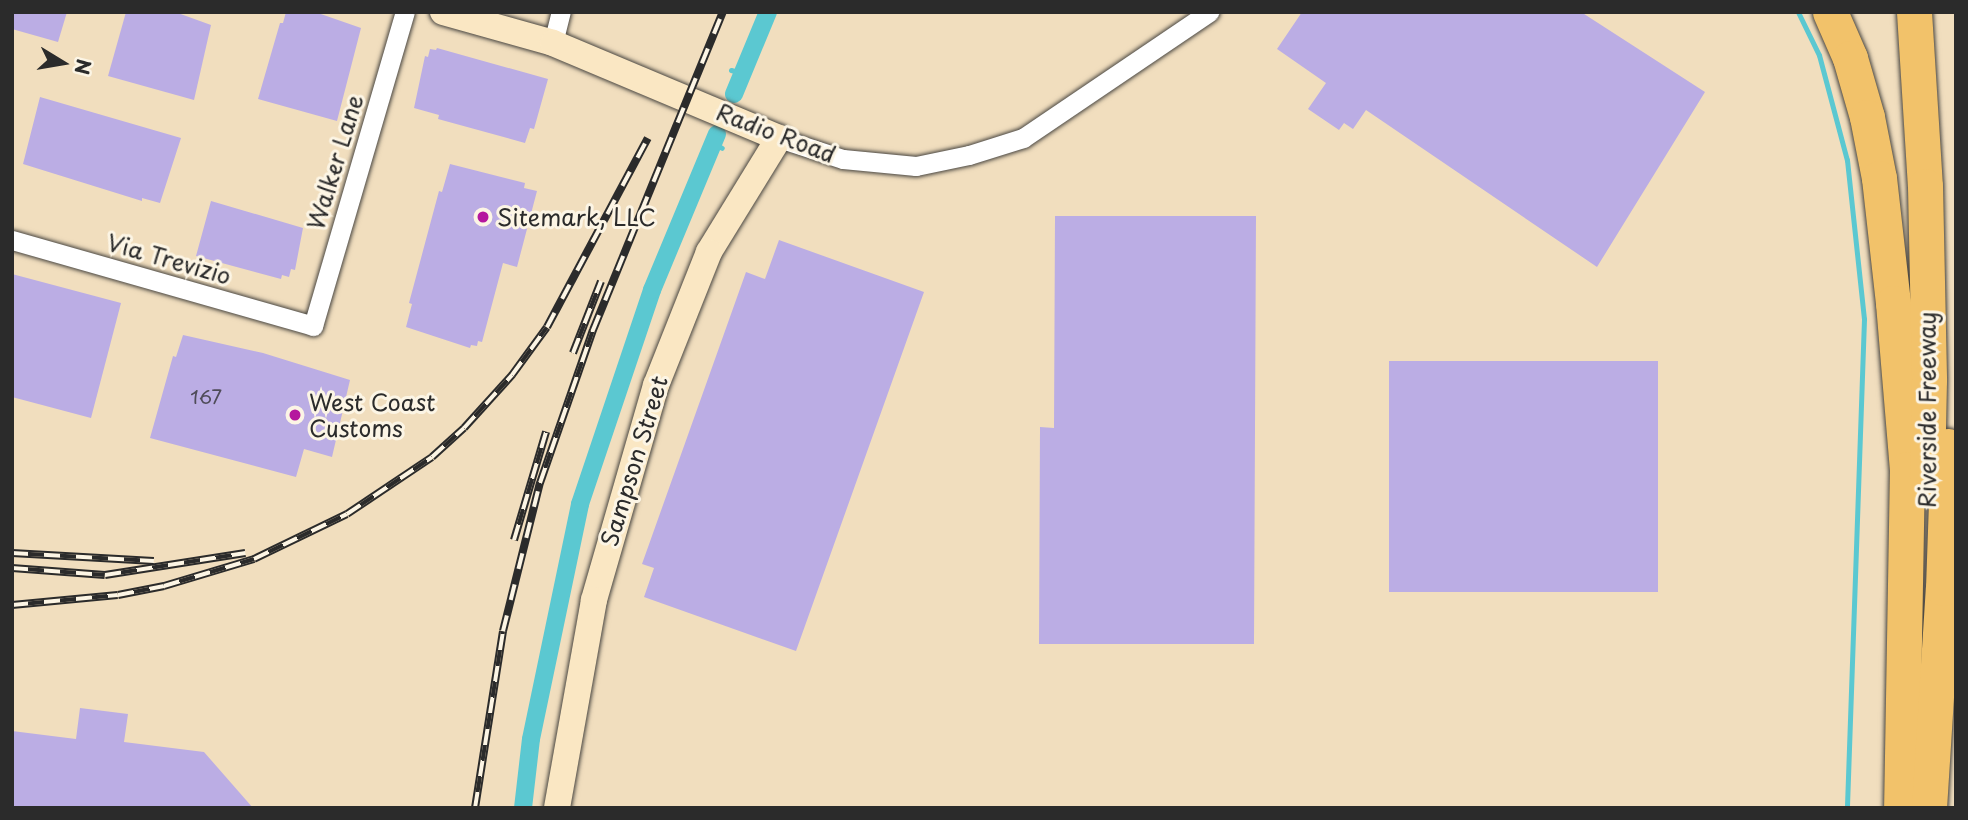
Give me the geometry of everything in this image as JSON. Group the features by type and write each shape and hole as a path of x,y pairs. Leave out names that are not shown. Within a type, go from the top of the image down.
{"highway":[{"path":"1830,12 1850,58 1867,117 1879,178 1893,303 1907,469 1901,808"},
{"name":"Riverside Freeway","path":"1908,808 1924,626 1929,380 1925,186 1914,12"},
{"path":"1929,808 1948,460 1949,334 1937,12"}],"street":[{"name":"Walker Lane","path":"313,326 405,12"},
{"name":"Radio Road","path":"443,12 553,43 779,138 842,159 915,166 969,155 1023,138 1209,12"},
{"path":"553,43 561,12"},
{"name":"Sampson Street","path":"557,808 594,600 656,385 709,252 779,138"},
{"name":"Via Trevizio","path":"12,240 313,326"}],"building":[{"path":"12,12 67,12 58,42 12,29"},
{"path":"126,12 175,12 211,25 194,100 108,76"},
{"path":"286,12 315,12 361,28 337,121 258,99 280,23 283,23"},
{"path":"1302,12 1581,12 1705,92 1597,267 1366,110 1353,129 1344,123 1339,130 1308,109 1326,83 1277,49"},
{"path":"437,48 548,79 534,129 530,128 525,143 438,119 439,115 414,108 425,56 428,57 430,49"},
{"path":"40,97 181,138 160,203 142,198 142,201 23,164"},
{"path":"450,164 525,183 524,188 537,191 517,267 503,263 482,342 478,341 477,346 471,345 470,348 406,327 412,304 409,303 439,191 442,192"},
{"path":"211,201 303,228 295,270 291,269 289,277 282,275 281,279 196,256"},
{"path":"1055,216 1256,216 1254,644 1039,644 1040,427 1054,428"},
{"path":"779,240 924,292 796,651 644,597 654,568 642,564 746,272 765,279"},
{"path":"12,274 121,303 91,418 12,397"},
{"path":"183,335 263,353 350,380 332,457 304,449 296,477 150,438 173,356 176,357"},
{"path":"1389,361 1658,361 1658,592 1389,592"},
{"path":"80,708 128,714 124,742 204,752 253,808 12,808 12,731 76,739"}],"waterway":[{"path":"734,94 768,12"},
{"path":"1798,12 1819,55 1847,160 1864,319 1847,808"},
{"path":"731,70 738,72"},
{"path":"523,808 531,739 580,504 652,290 717,134"},
{"path":"713,143 722,148"},
{"path":"541,689 546,689"}],"railway":[{"path":"475,808 503,631 540,483 593,330 723,12"},
{"path":"12,605 118,595 164,586 254,559 347,514 432,457 464,428 512,375 547,327 648,138"},
{"path":"573,353 601,281"},
{"path":"514,540 546,432"},
{"path":"12,553 154,561"},
{"path":"12,568 105,575 245,553"}],"place":[{"name":"Sitemark, LLC","path":"483,217"},
{"name":"West Coast Customs","path":"295,415"}]}
